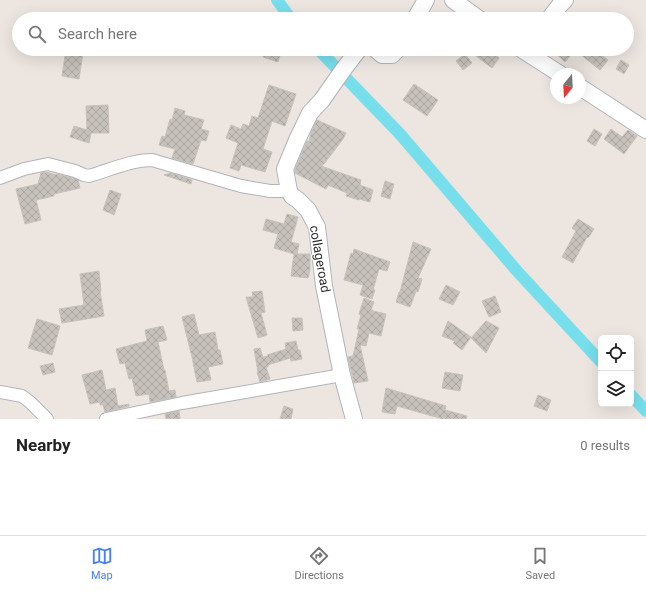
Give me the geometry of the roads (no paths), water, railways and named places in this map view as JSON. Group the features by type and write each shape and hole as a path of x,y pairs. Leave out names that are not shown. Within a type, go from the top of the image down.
{"street":[{"path":"419,12 426,0"},
{"path":"453,0 469,12"},
{"path":"554,12 565,0"},
{"path":"0,178 24,168 48,164 89,176 129,163 152,160 241,186 270,191 289,191 285,170 297,140 310,113 322,100 354,56"},
{"path":"532,56 551,68"},
{"path":"586,91 646,130"},
{"name":"collageroad","path":"289,191 292,196 308,210 317,227 324,286 342,375 354,419"},
{"path":"106,419 182,403 342,375"},
{"path":"0,392 22,396 30,402 46,419"}],"waterway":[{"path":"277,0 286,12"},
{"path":"325,56 400,134 517,271 598,359"},
{"path":"634,398 646,411"}]}
